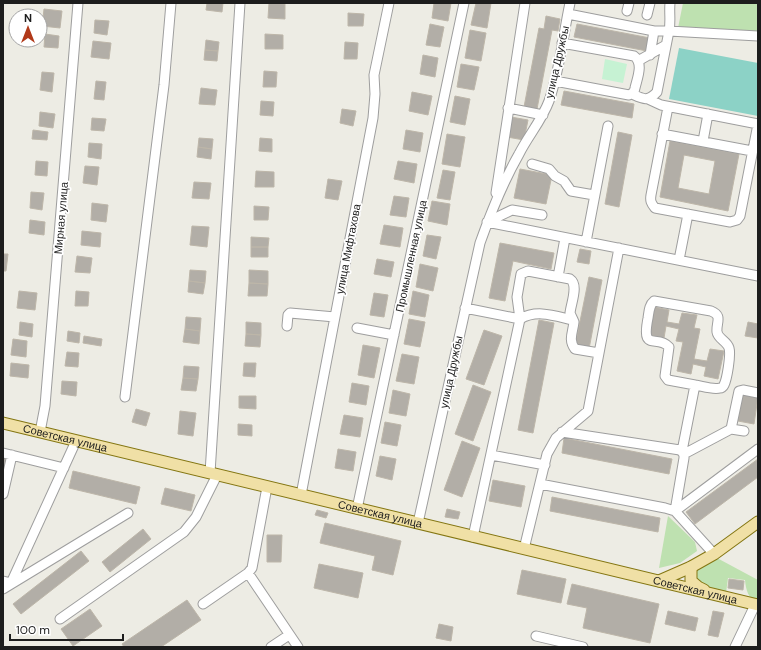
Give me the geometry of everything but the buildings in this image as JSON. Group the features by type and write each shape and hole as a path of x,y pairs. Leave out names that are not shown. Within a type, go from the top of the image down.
{"main road":[{"name":"Советская улица","path":"3,423 756,605"},
{"path":"659,581 691,567 714,554 758,522"},
{"path":"691,567 691,581 698,587 718,596"}],"street":[{"name":"Мирная улица","path":"40,432 45,406 78,3"},
{"path":"124,397 164,84 171,3"},
{"path":"60,619 184,532 196,517 213,474 240,3"},
{"name":"улица Мифтахова","path":"301,495 373,118 375,94 374,75 389,3"},
{"name":"Промышленная улица","path":"357,509 464,3"},
{"name":"улица Дружбы","path":"494,203 525,3"},
{"name":"улица Дружбы","path":"418,523 480,243 494,203 520,151 548,101 555,81 570,3"},
{"path":"647,15 650,3"},
{"path":"555,81 632,94 642,99 653,97 657,92 671,21 669,11 670,3"},
{"path":"568,14 654,31 758,36"},
{"path":"650,54 654,31"},
{"path":"562,43 634,56 639,64 635,88 632,94"},
{"path":"638,61 666,46"},
{"path":"648,99 654,103 668,107 758,124 740,216 737,220 730,222 655,208 650,201 668,107"},
{"path":"508,108 542,114"},
{"path":"703,142 708,114"},
{"path":"586,242 608,126"},
{"path":"662,134 752,151"},
{"path":"532,164 549,169 555,176 564,181 571,190 594,195"},
{"path":"487,222 512,210 542,215"},
{"path":"679,260 688,214"},
{"path":"487,222 758,276"},
{"path":"558,277 565,238"},
{"path":"524,549 547,454 551,445 562,432 588,411 619,248"},
{"path":"473,537 520,319 517,299 521,274 528,271 570,279 574,284 570,313 574,325 571,340 573,346 576,349 599,353"},
{"path":"654,301 711,311 717,315 719,320 717,333 727,343 730,349 724,385 716,389 695,385 668,380 665,376 669,347 664,344 650,341 645,332 650,306 654,301"},
{"path":"465,308 520,319 528,315 540,313 573,320"},
{"path":"287,326 288,315 290,313 335,317"},
{"path":"357,328 394,335"},
{"path":"675,511 695,385"},
{"path":"731,429 739,391 743,390 758,393"},
{"path":"683,453 731,429 744,431"},
{"path":"562,432 678,449 683,453"},
{"path":"6,584 76,441"},
{"path":"675,511 758,449"},
{"path":"3,453 64,468"},
{"path":"3,494 12,455"},
{"path":"491,455 545,465"},
{"path":"540,484 675,511 714,554"},
{"path":"203,604 248,574 250,571 253,564 267,487"},
{"path":"6,584 128,513"},
{"path":"248,574 298,647"},
{"path":"735,647 756,605"},
{"path":"271,647 289,635"},
{"path":"536,636 583,647"}],"green space":[{"path":"683,3 758,3 758,33 678,28"},
{"path":"605,59 627,64 623,83 602,79"},
{"path":"668,516 695,542 697,551 680,563 659,568"},
{"path":"717,558 758,580 758,603 748,594 745,580 728,578 726,593 715,591 696,579 697,569"}],"shaded area":[{"path":"679,48 758,63 758,116 669,99"}]}
